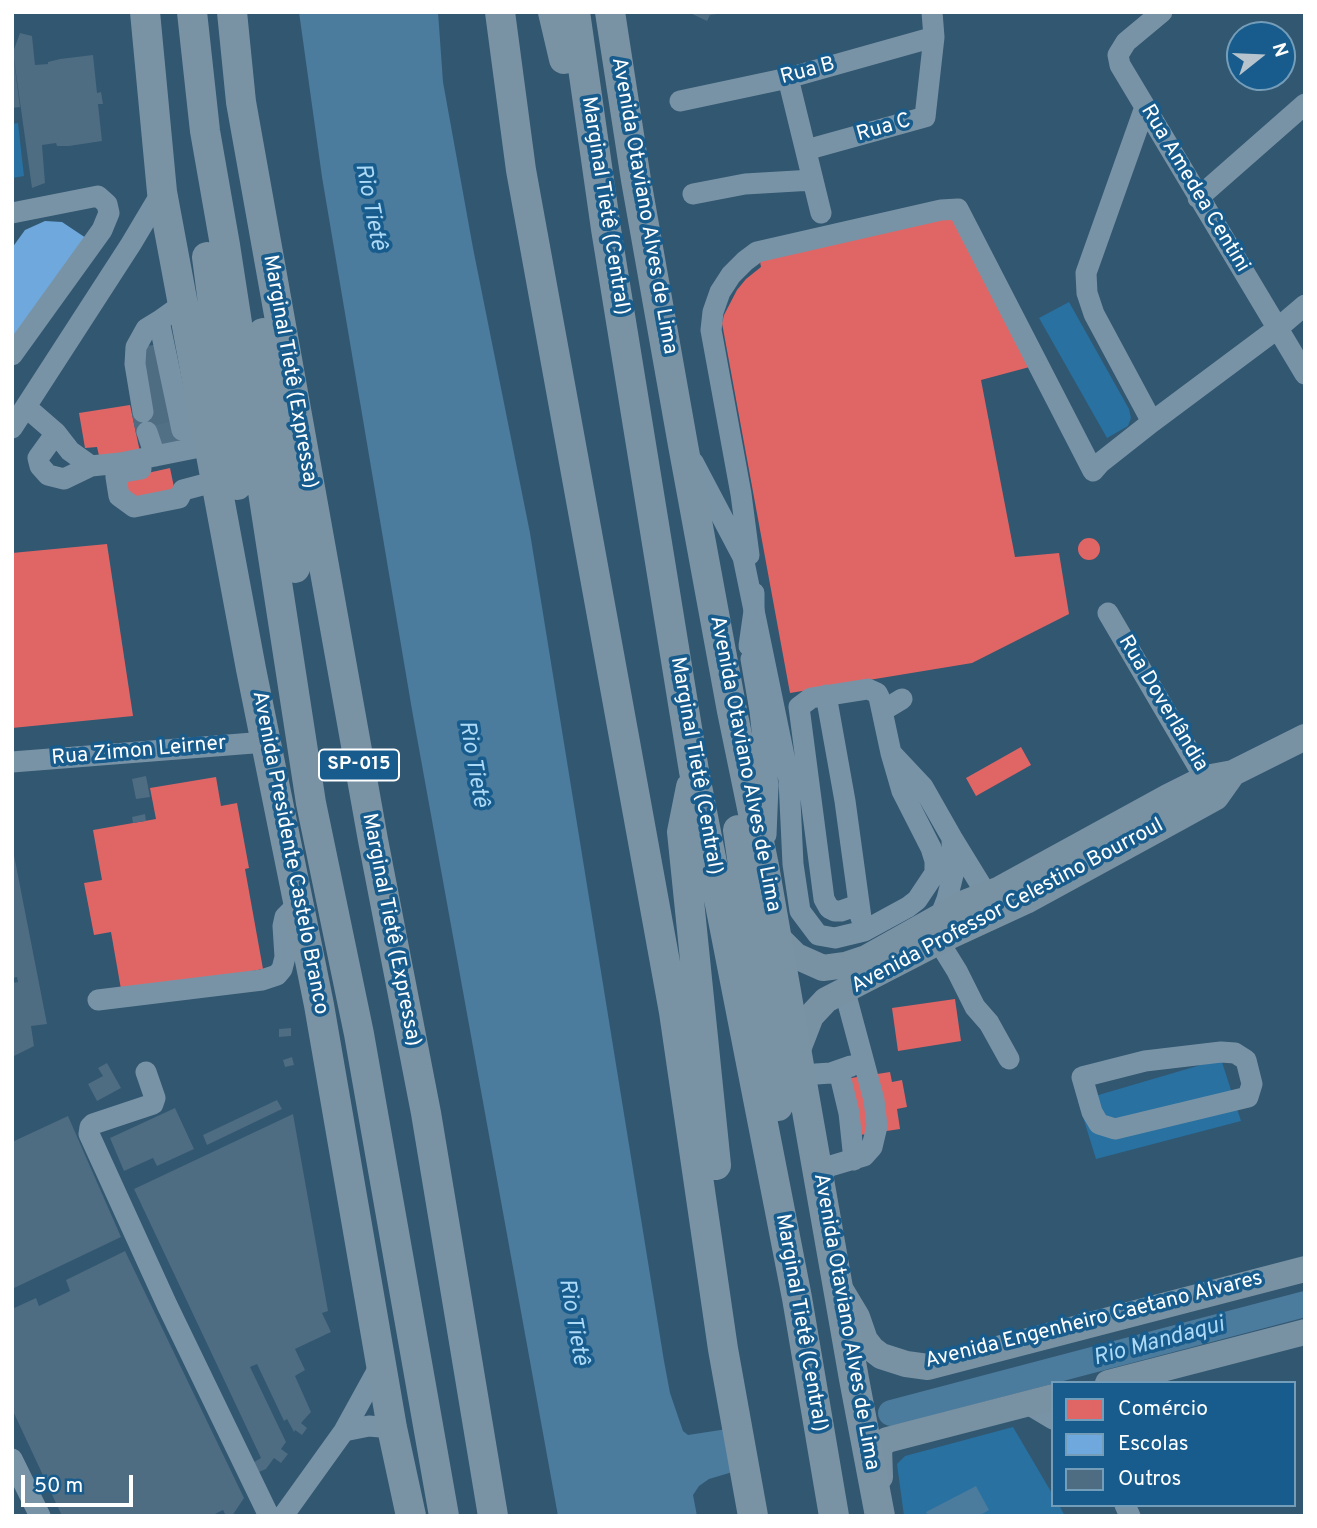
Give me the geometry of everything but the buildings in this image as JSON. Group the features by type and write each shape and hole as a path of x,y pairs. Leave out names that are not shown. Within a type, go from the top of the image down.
{"highway":[{"name":"Avenida Presidente Castelo Branco","path":"145,12 162,192 176,265 171,313 170,436 217,481 251,669 320,1005 392,1428 411,1516"},
{"path":"192,12 205,131 309,789 359,1034 444,1516"},
{"name":"Marginal Tietê (Expressa)","path":"232,12 241,102 373,840 426,1113 493,1516"},
{"path":"500,12 520,170 674,1012 723,1349 753,1516"},
{"path":"553,12 582,140 606,229"},
{"name":"Marginal Tietê (Central)","path":"575,12 606,229 694,771 797,1298 834,1516"},
{"name":"Avenida Otaviano Alves de Lima","path":"610,12 636,180 683,445 732,711 778,938 878,1504"},
{"path":"205,131 197,170 258,635 251,669"},
{"path":"263,226 255,265 276,434 339,867 341,912 336,929"},
{"path":"732,711 735,812 780,1118 791,1212 797,1298"},
{"path":"694,771 682,832 731,1318 723,1349"}],"main road":[{"name":"Avenida Professor Celestino Bourroul","path":"799,1063 811,1016 836,996 961,917 1026,901 1233,773 1305,737"},
{"name":"Avenida Professor Celestino Bourroul","path":"778,938 796,956 823,968 866,958 961,917 1211,787"},
{"path":"823,968 817,988 836,996"},
{"name":"Avenida Engenheiro Caetano Alvares","path":"839,1287 858,1317 864,1340 872,1349 881,1356 928,1367 1305,1269"},
{"path":"1122,1381 1143,1378 1305,1332"},
{"path":"878,1504 881,1474 879,1447 887,1440 1040,1400"}],"street":[{"path":"932,12 934,37"},
{"name":"Rua Amedea Centini","path":"1162,12 1126,41 1118,55 1120,65 1305,374"},
{"name":"Rua B","path":"680,101 789,78 934,37"},
{"name":"Rua C","path":"806,150 925,117 934,37"},
{"path":"789,78 821,214"},
{"path":"1198,198 1305,104"},
{"path":"1145,107 1086,273 1087,293 1094,314 1152,422"},
{"path":"693,194 745,184 813,180"},
{"path":"12,428 162,192"},
{"path":"12,214 98,196 107,204 109,213 102,230 12,355"},
{"path":"764,866 768,786 760,710 749,646 754,593 741,494 711,330 713,312 720,292 738,268 757,252 941,210 958,209 1093,471 1152,422 1305,305"},
{"path":"131,244 158,239 176,265"},
{"path":"171,313 146,329 136,347 135,364 170,436 184,491"},
{"path":"26,407 56,433 70,451 91,466"},
{"path":"56,433 38,458 40,466 48,475 64,479 91,466 120,463 170,436"},
{"path":"170,436 165,462 124,472 116,477 115,482 123,500 134,507 179,498 184,491 217,481"},
{"path":"683,445 743,556 789,780 793,864 800,911 818,934 835,938 871,928 917,900 934,873 935,861 931,848 902,791 877,693 868,689 825,695 811,698 799,707 824,899 829,908 835,911 858,905"},
{"name":"Rua Doverlândia","path":"1108,612 1211,787"},
{"path":"825,695 849,822 858,905 871,928"},
{"path":"882,711 902,699"},
{"name":"Rua Zimon Leirner","path":"12,762 266,741"},
{"path":"891,753 923,787 952,838 961,917 957,971 975,1007 989,1024 1009,1059"},
{"path":"952,838 953,875 961,917"},
{"path":"862,871 871,928"},
{"path":"98,1000 262,980 277,975 282,969 285,957 282,926 285,917 299,903"},
{"path":"817,1170 864,1156 872,1147 877,1126 874,1100 862,1060 836,996"},
{"path":"1221,1052 1236,1053 1247,1060 1252,1084 1248,1097 1239,1100 1115,1129 1100,1124 1092,1112 1082,1077 1145,1060 1221,1052"},
{"path":"799,1063 839,1071 862,1060"},
{"path":"839,1071 849,1113 854,1160"},
{"path":"146,1072 155,1098 153,1104 93,1124 89,1134 167,1305 269,1516"},
{"path":"283,1516 344,1431 382,1362"},
{"path":"1040,1400 1051,1416"},
{"path":"344,1431 369,1426 392,1428"},
{"path":"12,1459 40,1516"}],"shaded area":[{"path":"18,123 24,176 12,178 12,124"},
{"path":"1069,302 1129,409 1131,418 1128,426 1107,438 1039,318"},
{"path":"1221,1059 1241,1121 1096,1159 1078,1101"},
{"path":"1013,1427 1051,1492 1051,1507 1060,1507 1065,1516 904,1516 897,1464 905,1456"}],"water":[{"name":"Rio Tietê","path":"299,12 438,12 443,82 530,533 670,1393 683,1431 688,1435 727,1429 736,1471 709,1479 699,1486 693,1495 697,1516 558,1516 412,710 322,177"},
{"path":"976,1486 989,1510 979,1516 928,1516 926,1512"}],"waterway":[{"name":"Rio Mandaqui","path":"891,1413 1305,1304"}],"tunnel":[{"path":"156,436 176,431"}]}
